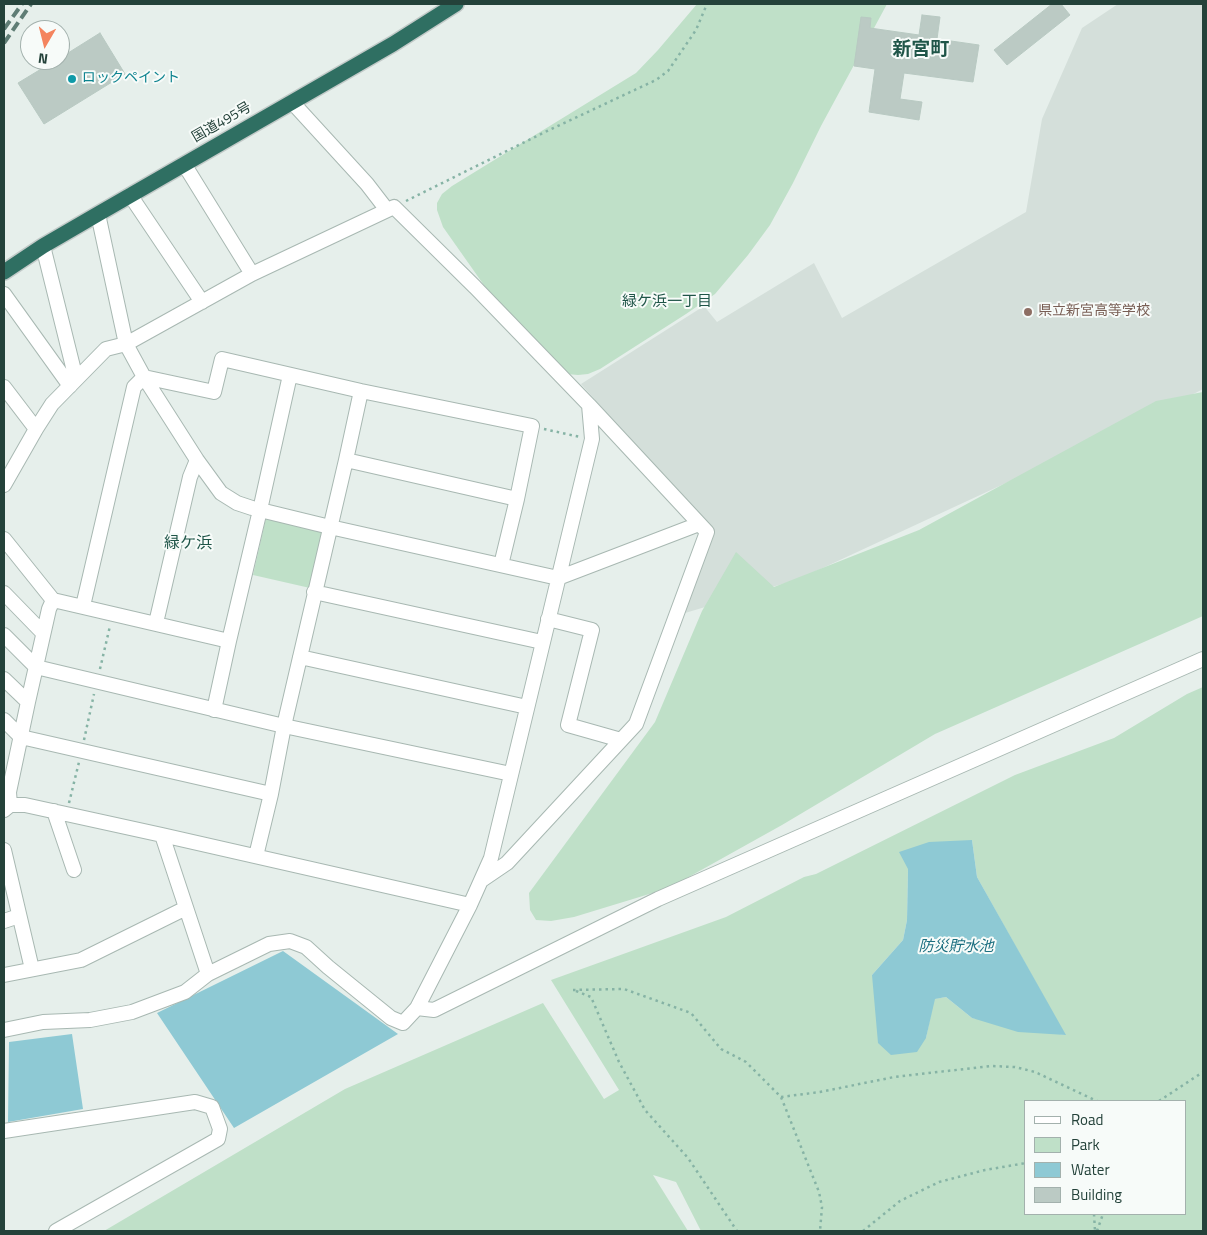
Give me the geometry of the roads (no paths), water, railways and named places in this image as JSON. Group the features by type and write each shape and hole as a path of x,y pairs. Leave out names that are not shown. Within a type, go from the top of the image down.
{"highway":[{"name":"国道495号","path":"4,272 43,246 392,44 456,4"}],"street":[{"path":"292,102 390,208 474,287 589,405 707,532 636,724 507,863 481,880"},
{"path":"184,164 252,274"},
{"path":"130,195 202,302"},
{"path":"4,483 52,404 106,349 126,344 252,274 390,208"},
{"path":"98,214 126,344 144,377 197,460 221,493 237,503 330,527 558,578 699,524"},
{"path":"43,246 73,382"},
{"path":"4,294 73,382"},
{"path":"144,377 214,392 222,360 532,426 501,565"},
{"path":"214,710 228,641 290,375"},
{"path":"83,606 134,387 144,377"},
{"path":"4,387 36,429"},
{"path":"256,856 361,390"},
{"path":"4,1030 42,1022 90,1020 132,1012 185,992 208,974 269,944 290,941 306,947 391,1018 403,1023 417,1008 470,905 491,858 592,439 589,405"},
{"path":"156,623 190,477 197,460"},
{"path":"346,460 517,499"},
{"path":"4,539 53,600 228,641"},
{"path":"314,592 542,642"},
{"path":"4,593 43,633"},
{"path":"53,600 48,609 21,737 9,768 7,808 25,805 470,905"},
{"path":"548,619 592,630 568,724 621,740"},
{"path":"4,635 36,667 284,726 511,774"},
{"path":"300,657 527,707"},
{"path":"417,1008 434,1010 658,899 1203,659"},
{"path":"4,679 28,702"},
{"path":"4,720 21,737 271,794"},
{"path":"60,813 74,870"},
{"path":"162,835 208,974"},
{"path":"4,850 32,970"},
{"path":"4,975 81,960 186,908"},
{"path":"4,921 19,916"},
{"path":"4,1131 195,1102 212,1107 220,1129 218,1139 56,1231"}],"water":[{"name":"防災貯水池","path":"972,840 977,877 1066,1035 1018,1032 972,1018 946,997 935,999 926,1038 917,1052 891,1055 878,1043 872,975 903,940 907,920 908,869 899,852 929,842"},
{"path":"283,951 398,1034 234,1128 157,1013"},
{"path":"72,1034 83,1109 8,1122 9,1042"}],"railway":[{"path":"4,29 22,4"},
{"path":"4,43 31,4"}],"place":[{"name":"ロックペイント","path":"72,79"},
{"name":"県立新宮高等学校","path":"1028,312"}],"district":[{"name":"新宮町","path":"921,50"},
{"name":"緑ケ浜一丁目","path":"667,302"},
{"name":"緑ケ浜","path":"188,544"}]}
